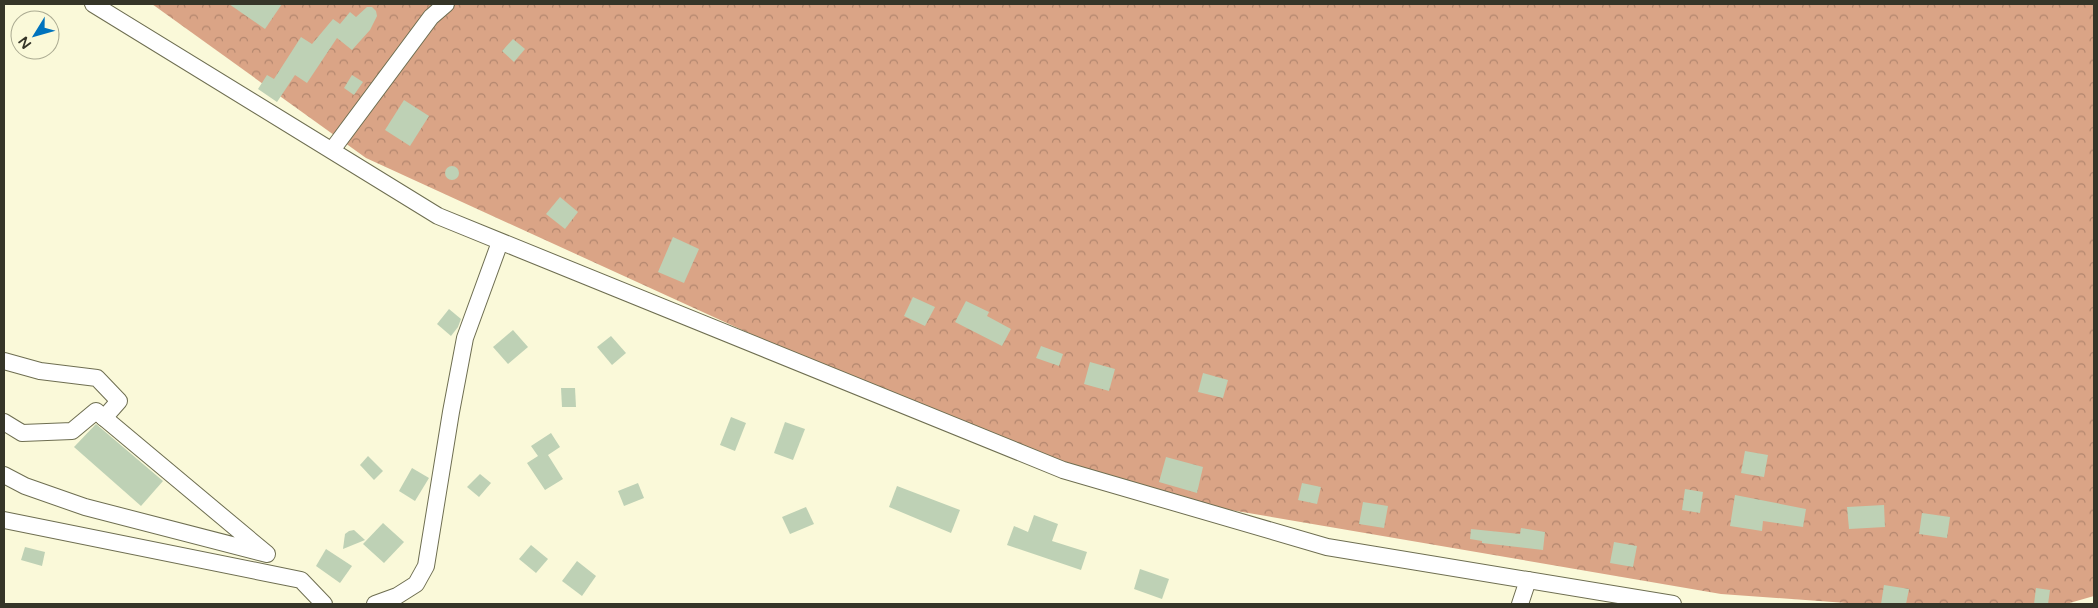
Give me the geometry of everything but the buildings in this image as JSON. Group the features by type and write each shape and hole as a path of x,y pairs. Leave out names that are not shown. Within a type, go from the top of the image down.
{"street":[{"path":"93,4 438,216 1063,470 1327,547 1673,604"},
{"path":"332,150 431,17 446,4"},
{"path":"375,604 397,596 416,584 426,566 465,338 500,242"},
{"path":"4,361 40,371 97,378 119,401 104,418"},
{"path":"4,422 22,433 72,432 96,411 267,554 85,507 25,486 4,474"},
{"path":"4,520 301,580 324,604"},
{"path":"1520,604 1528,580"}],"green space":[{"path":"152,4 2094,4 2094,596 2066,604 1860,604 1721,594 1137,494 814,363 366,158"}]}
